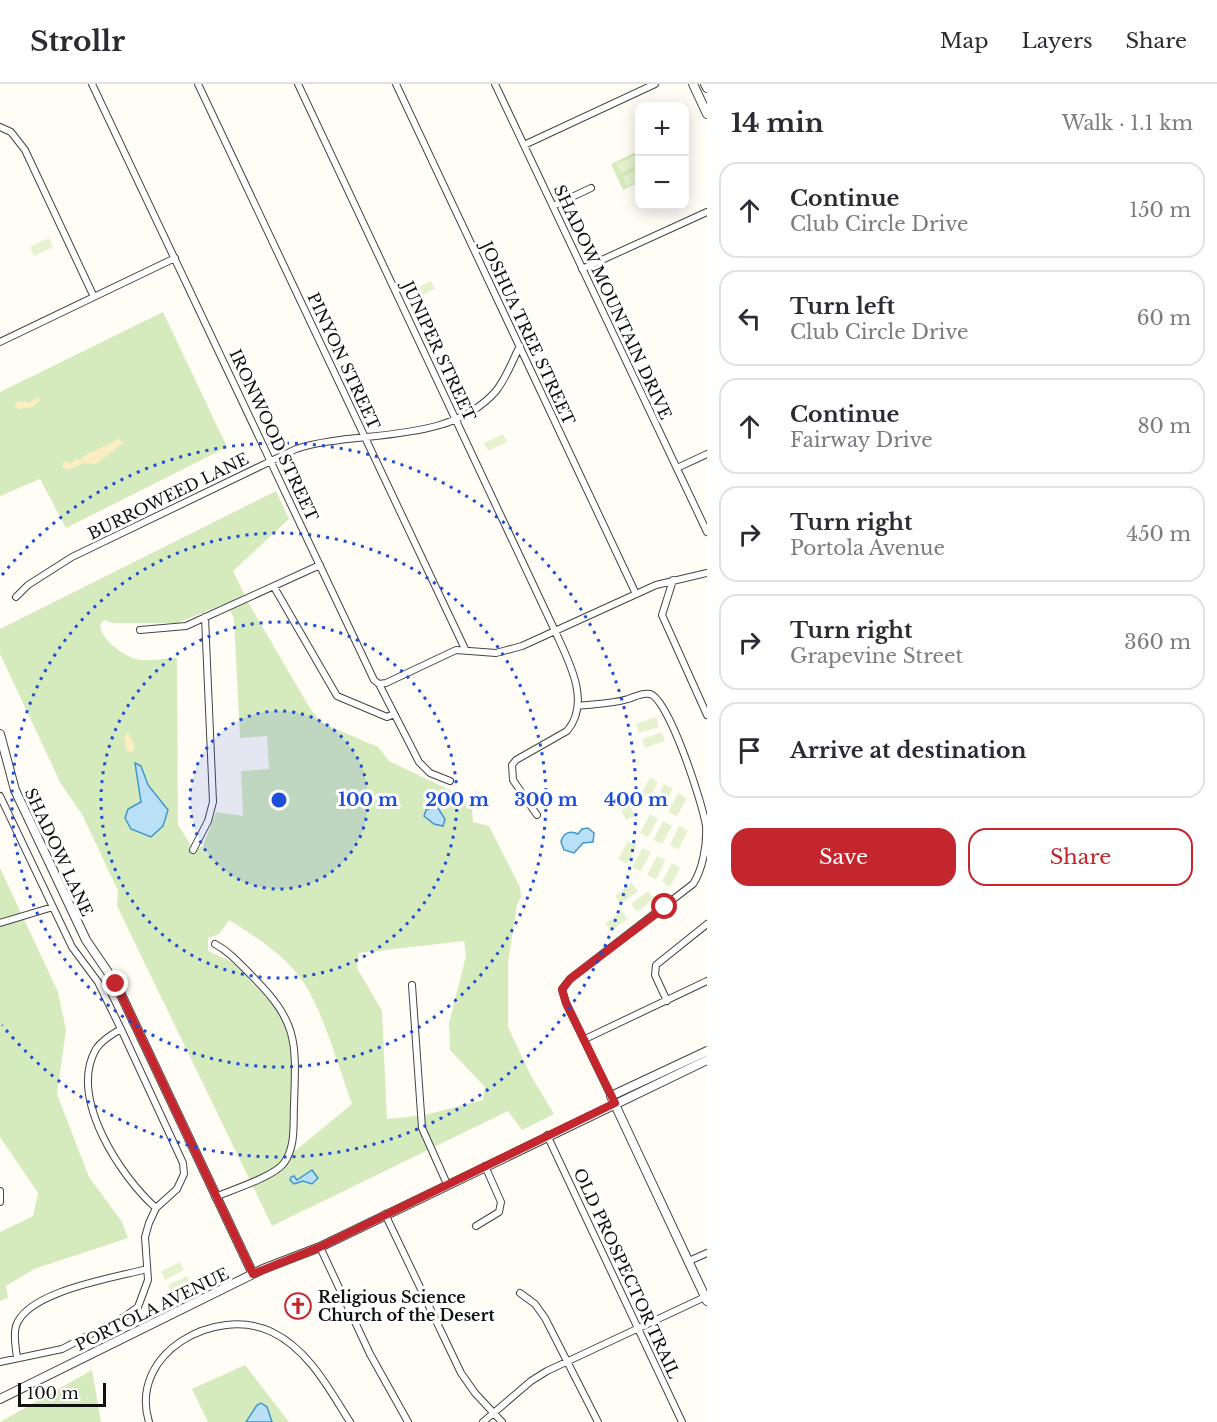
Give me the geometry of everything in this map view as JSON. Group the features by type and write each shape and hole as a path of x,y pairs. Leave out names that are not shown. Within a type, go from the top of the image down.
{"street":[{"name":"IRONWOOD STREET","path":"92,84 374,680 379,684 419,762 430,773 450,781"},
{"name":"PINYON STREET","path":"198,84 465,649"},
{"name":"JUNIPER STREET","path":"298,84 555,631 575,679 578,706"},
{"name":"JOSHUA TREE STREET","path":"396,84 636,594"},
{"name":"SHADOW MOUNTAIN DRIVE","path":"495,84 707,532"},
{"path":"524,145 655,84"},
{"path":"693,84 707,114"},
{"path":"0,127 11,132 25,150 94,297"},
{"path":"553,206 591,189"},
{"path":"582,269 707,212"},
{"path":"0,342 176,258"},
{"name":"BURROWEED LANE","path":"16,597 28,585 72,557 272,461 315,443 416,432 475,408 495,392 520,346"},
{"path":"677,468 707,454"},
{"path":"140,630 178,628 320,565"},
{"path":"379,684 386,683 456,650 496,653 555,631 636,594 673,580 707,573"},
{"path":"673,580 662,615 707,715"},
{"path":"274,587 337,696 387,717 394,714"},
{"path":"193,850 208,821 213,802 204,617"},
{"path":"483,1422 531,1381 547,1371 706,1299 562,994 564,984 693,884 703,862 706,828 692,772 661,703 652,694 644,694 627,700 578,706 572,724 567,730 516,760 512,765 513,780 537,816"},
{"name":"SHADOW LANE","path":"0,734 15,790 86,940 110,973 253,1274"},
{"path":"0,796 72,947 98,982 121,1029 183,1163 184,1174 177,1189 156,1209 145,1236 148,1280 138,1307 124,1317 62,1349 0,1362"},
{"path":"0,922 53,906"},
{"path":"667,1000 656,975 656,965 707,924"},
{"path":"215,944 225,949 282,1010 292,1034 295,1056 293,1147 283,1165 215,1197"},
{"path":"585,1040 707,981"},
{"path":"412,985 422,1128 447,1184"},
{"path":"121,1029 95,1050 90,1077 90,1096 104,1142 144,1197 156,1209"},
{"name":"PORTOLA AVENUE","path":"0,1399 253,1274 320,1247 485,1166 707,1051"},
{"name":"PORTOLA AVENUE","path":"613,1100 707,1060"},
{"name":"OLD PROSPECTOR TRAIL","path":"547,1135 682,1422"},
{"path":"476,1226 498,1212 501,1202 485,1166"},
{"path":"0,1191 0,1202"},
{"path":"385,1214 461,1373 475,1393 502,1422"},
{"path":"320,1247 370,1354 408,1422"},
{"path":"689,1261 707,1253"},
{"path":"17,1358 16,1325 27,1308 44,1298 147,1269"},
{"path":"520,1293 535,1304 569,1362 598,1422"},
{"path":"149,1422 147,1401 150,1379 167,1352 181,1341 210,1327 236,1323 262,1328 295,1348 316,1370 350,1422"}],"green space":[{"path":"635,152 635,184 623,190 611,164"},
{"path":"635,155 635,166 621,173 616,164"},
{"path":"635,171 635,182 627,186 623,177"},
{"path":"49,238 53,247 34,256 30,247"},
{"path":"431,281 435,289 416,299 412,290"},
{"path":"163,312 227,447 66,528 40,479 0,496 0,392"},
{"path":"503,434 507,442 488,451 484,443"},
{"path":"276,491 289,519 233,571 249,604 311,710 322,723 378,747 389,761 460,795 472,808 473,822 489,826 520,887 521,897 517,905 508,962 508,1027 530,1074 554,1114 522,1130 508,1111 272,1226 117,906 118,891 82,814 61,784 0,654 0,629","holes":["227,603 234,619 240,738 267,736 269,769 241,771 243,816 216,812 203,846 194,850 178,825 177,658 149,660 133,658 112,645 100,625 104,620 113,623 177,623","229,920 286,961 309,991 336,1056 352,1104 295,1151 291,1147 292,1056 286,1027 272,1004 234,963 208,951 208,938 219,934","464,941 466,956 449,1023 450,1050 485,1087 483,1100 425,1115 387,1119 382,1011 357,968 359,953"]},
{"path":"656,717 659,727 639,733 636,724"},
{"path":"662,732 665,741 645,748 642,739"},
{"path":"650,777 658,782 649,800 640,796"},
{"path":"664,784 673,789 663,808 655,803"},
{"path":"678,793 687,798 677,816 668,812"},
{"path":"626,797 635,816 626,820 617,801"},
{"path":"650,814 658,819 648,837 640,833"},
{"path":"663,821 672,826 662,844 653,840"},
{"path":"679,826 688,831 678,850 670,845"},
{"path":"628,841 637,845 627,864 618,859"},
{"path":"642,848 651,852 641,871 632,867"},
{"path":"657,856 666,860 656,879 647,875"},
{"path":"672,863 680,868 670,887 662,882"},
{"path":"0,868 58,992 66,1030 57,1094 89,1177 122,1222 128,1238 34,1269 6,1286 8,1298 0,1301 0,1232 33,1216 38,1193 0,1137"},
{"path":"632,883 638,891 621,904 615,896"},
{"path":"648,891 654,899 637,912 631,904"},
{"path":"622,911 628,919 611,931 605,924"},
{"path":"180,1262 184,1270 165,1280 161,1271"},
{"path":"187,1276 191,1285 172,1294 168,1285"},
{"path":"245,1365 289,1422 208,1422 192,1389"},
{"path":"92,1370 101,1422 0,1422"}],"sand":[{"path":"39,396 40,401 32,407 18,409 15,406 17,401 30,402"},
{"path":"118,438 123,443 96,464 84,463 69,470 62,467 64,461 71,463 76,459 81,460"},
{"path":"128,732 135,747 132,752 127,751 124,738"}],"water":[{"path":"135,763 141,766 148,785 168,810 163,826 151,837 131,829 125,818 128,809 141,802"},
{"path":"436,805 445,819 443,826 434,824 424,816 426,810"},
{"path":"588,828 594,833 593,842 583,843 574,853 564,850 561,842 565,834 572,832 578,834 582,829"},
{"path":"312,1170 318,1178 312,1184 303,1181 294,1184 290,1180 294,1176 297,1180"},
{"path":"261,1403 267,1407 272,1422 246,1422 257,1405"}],"place":[{"name":"Religious Science Church of the Desert","path":"298,1306"}],"route":[{"path":"116,984 253,1274 320,1247 615,1103 566,1003 562,990 564,984 570,979 665,907"}]}
